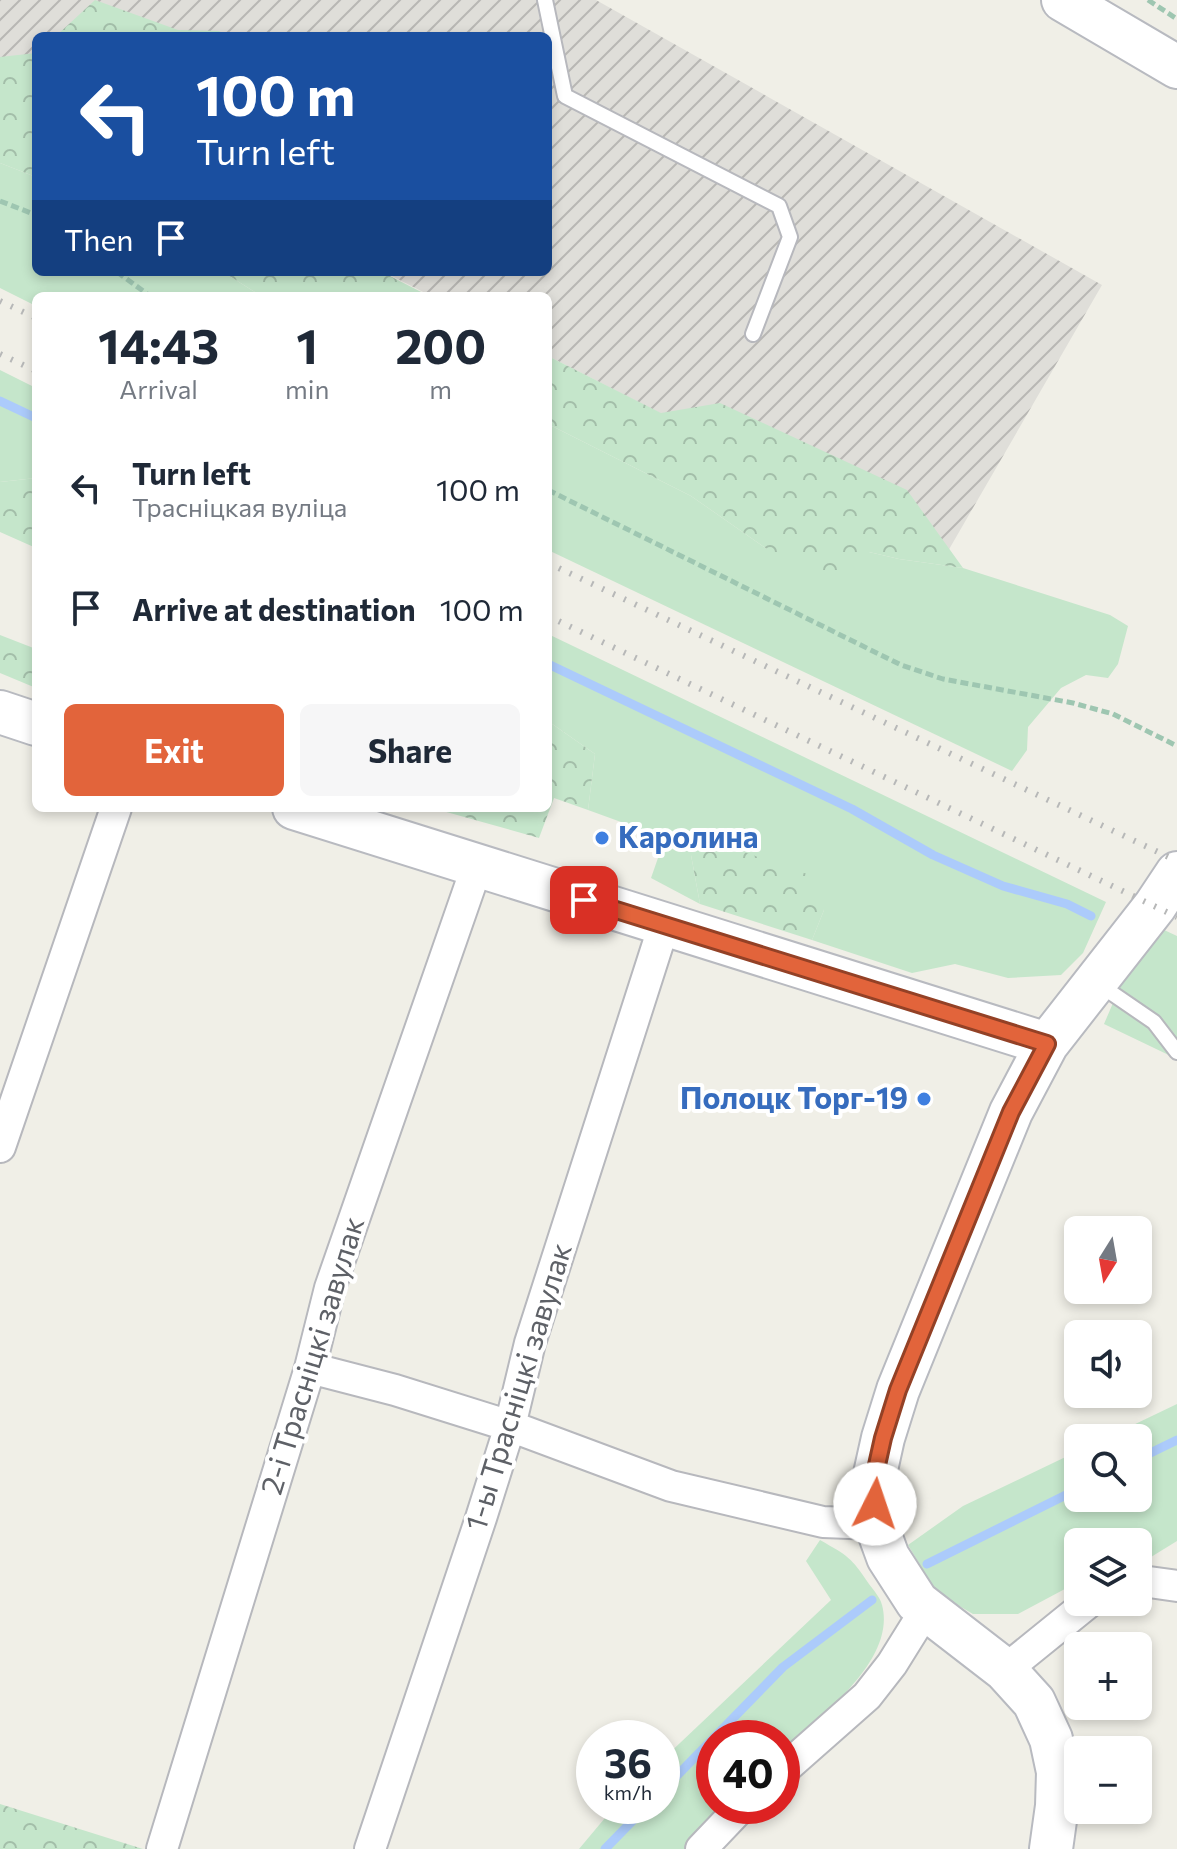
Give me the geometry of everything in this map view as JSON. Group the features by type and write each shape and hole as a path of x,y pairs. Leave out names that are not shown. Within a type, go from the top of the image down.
{"street":[{"path":"1063,0 1177,67"},
{"path":"0,712 32,723"},
{"path":"0,1147 9,1094 115,812"},
{"path":"307,812 1047,1044"},
{"name":"2-і Трасніцкі завулак","path":"162,1849 310,1368 330,1288 477,866"},
{"path":"1051,1849 1058,1772 1051,1739 1034,1702 1005,1670 917,1602 888,1557 876,1524 873,1483 898,1390 1011,1112 1047,1044 1177,873"},
{"name":"1-ы Трасніцкі завулак","path":"370,1849 510,1426 535,1328 664,925"},
{"path":"310,1368 395,1390 510,1426 671,1486 823,1522 876,1524"},
{"path":"1152,1582 1177,1586"},
{"path":"800,1755 867,1696 892,1664 925,1611"},
{"path":"1005,1670 1072,1616"},
{"path":"701,1849 725,1824"}],"lane":[{"path":"545,0 552,32"},
{"path":"552,34 565,96 779,206 790,237 753,334"},
{"path":"1096,982 1154,1022 1177,1052"}],"path":[{"path":"1148,0 1177,19"},
{"path":"0,201 32,213"},
{"path":"122,276 144,292"},
{"path":"552,492 901,665 943,679 1073,703 1113,714 1177,746"}],"shaded area":[{"path":"0,0 596,0 1102,285 944,558 552,358 552,292 423,292 392,276 552,276 552,32 32,32 32,92 0,76"}],"green space":[{"path":"95,0 178,30 221,32 60,32"},
{"path":"32,53 32,175 0,163 0,57"},
{"path":"0,163 32,175 32,276 229,276 255,292 32,292 32,304 0,288"},
{"path":"229,276 390,276 421,292 255,292"},
{"path":"552,358 661,413 720,403 907,490 963,568 869,552 832,576 767,549 691,496 552,426"},
{"path":"0,370 32,386 32,478 0,482"},
{"path":"552,426 691,496 767,549 869,552 963,568 1110,615 1128,626 1118,664 1108,678 1086,675 1061,688 1028,727 1027,750 1012,771 552,552"},
{"path":"32,478 32,546 0,532 0,482"},
{"path":"0,635 32,647 32,686 0,673"},
{"path":"552,636 1106,902 1083,953 1061,975 1008,978 955,964 912,973 812,940 824,910 691,855 700,904 651,878 665,838 588,810 595,754 552,724"},
{"path":"552,724 595,754 588,810 554,798 552,803"},
{"path":"446,812 549,812 539,838"},
{"path":"724,845 810,875 824,910 812,940 700,904 691,855"},
{"path":"1162,929 1177,936 1177,1059 1104,1024 1122,982"},
{"path":"1177,1404 1177,1541 1152,1556 1152,1528 1064,1528 1064,1589 1018,1614 973,1614 937,1593 908,1545 963,1506 1064,1458 1064,1512 1152,1512 1152,1424 1135,1424"},
{"path":"820,1540 853,1562 877,1594 882,1605 883,1626 878,1647 866,1667 851,1687 800,1735 800,1720 704,1720 831,1600 806,1561"},
{"path":"696,1728 696,1824 707,1824 684,1849 579,1849 600,1824 680,1824 680,1743"},
{"path":"0,1804 143,1849 0,1849"}],"waterway":[{"path":"0,401 32,416"},
{"path":"552,666 852,809 933,855 1003,886 1067,904 1091,916"},
{"path":"1152,1452 1177,1440"},
{"path":"927,1564 1064,1496"},
{"path":"680,1773 783,1667 872,1600"},
{"path":"605,1849 629,1824"}],"railway":[{"path":"0,301 32,316"},
{"path":"0,354 32,369"},
{"path":"552,565 1177,861"},
{"path":"552,618 1177,917"}],"place":[{"name":"Каролина","path":"602,838"},
{"name":"Полоцк Торг-19","path":"924,1099"}],"route":[{"path":"584,900 1047,1044 1011,1112 898,1390 873,1483 875,1504"}]}
